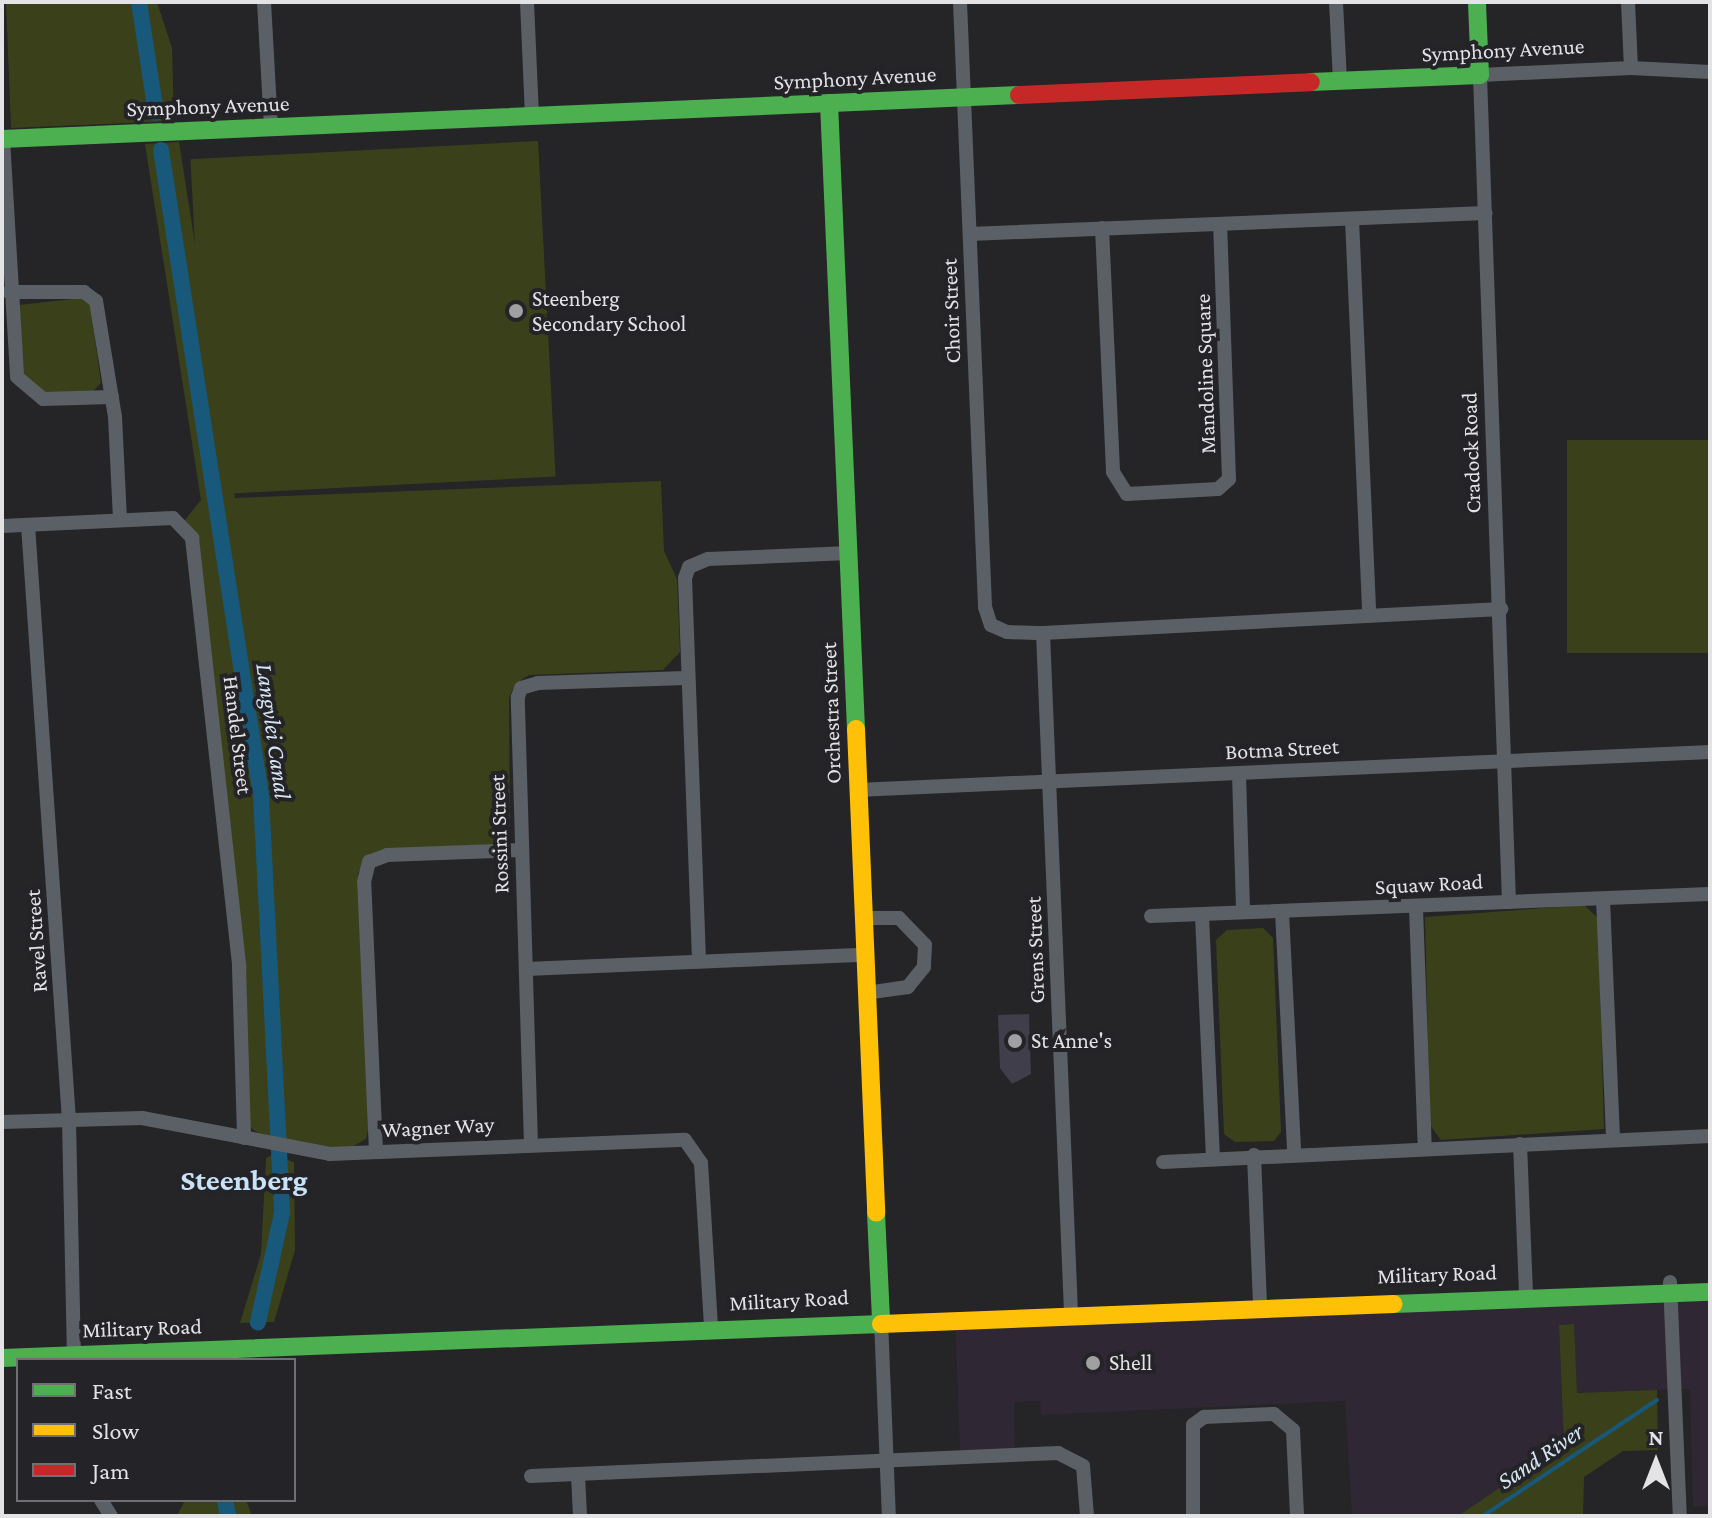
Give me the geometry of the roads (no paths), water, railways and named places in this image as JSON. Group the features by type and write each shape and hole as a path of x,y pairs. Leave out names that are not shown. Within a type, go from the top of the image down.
{"street":[{"path":"264,2 271,127"},
{"path":"527,2 532,116"},
{"name":"Choir Street","path":"960,2 987,617 1007,632 1043,633"},
{"path":"1336,2 1340,80"},
{"name":"Cradock Road","path":"1477,2 1501,609 1509,902"},
{"path":"1628,2 1631,68"},
{"name":"Symphony Avenue","path":"3,139 1631,68 1710,72"},
{"name":"Orchestra Street","path":"829,103 881,1320"},
{"path":"3,139 13,367 23,387 43,399 112,397"},
{"path":"970,234 1486,213"},
{"path":"1352,219 1369,616"},
{"name":"Mandoline Square","path":"1102,228 1113,472 1116,485 1127,494 1218,489 1229,479 1220,224"},
{"path":"9,292 91,295 112,397 120,519"},
{"name":"Handel Street","path":"2,526 173,518 192,538 239,967 244,1138"},
{"name":"Ravel Street","path":"28,525 69,1120 74,1357"},
{"path":"699,960 683,590 689,567 708,559 849,553"},
{"path":"1043,633 1501,609"},
{"name":"Grens Street","path":"1043,633 1071,1313"},
{"name":"Rossini Street","path":"531,1145 522,850 521,688 686,678"},
{"name":"Botma Street","path":"857,790 1710,752"},
{"path":"1239,774 1243,912"},
{"path":"376,1152 364,882 369,862 387,855 522,850"},
{"name":"Squaw Road","path":"1151,916 1416,908 1710,894"},
{"path":"1603,899 1613,1140"},
{"path":"1416,908 1425,1148"},
{"path":"1282,912 1294,1153"},
{"path":"1202,916 1213,1157"},
{"path":"863,918 899,918 925,945 924,967 908,987 866,993"},
{"path":"526,969 864,955"},
{"name":"Wagner Way","path":"2,1122 142,1118 287,1148 376,1152 675,1138 694,1145 701,1163 711,1328"},
{"path":"1163,1162 1294,1153 1710,1136"},
{"path":"1520,1144 1526,1294"},
{"path":"1254,1155 1260,1306"},
{"name":"Military Road","path":"2,1358 1578,1292 1670,1287 1710,1279"},
{"path":"1670,1287 1680,1516"},
{"name":"Military Road","path":"1670,1287 1710,1292"},
{"path":"881,1320 889,1516"},
{"path":"1193,1516 1193,1425 1204,1417 1274,1414 1293,1430 1297,1516"},
{"path":"531,1476 1070,1455 1083,1466 1087,1516"},
{"path":"578,1475 580,1516"}],"waterway":[{"name":"Langvlei Canal","path":"139,2 156,113"},
{"name":"Langvlei Canal","path":"161,150 261,795 282,1213 258,1322"},
{"name":"Sand River","path":"1483,1516 1657,1400"},
{"name":"Langvlei Canal","path":"225,1502 228,1516"}],"place":[{"name":"Steenberg Secondary School","path":"516,311"},
{"name":"St Anne's","path":"1015,1041"},
{"name":"Shell","path":"1093,1363"}],"district":[{"name":"Steenberg","path":"244,1180"}]}
